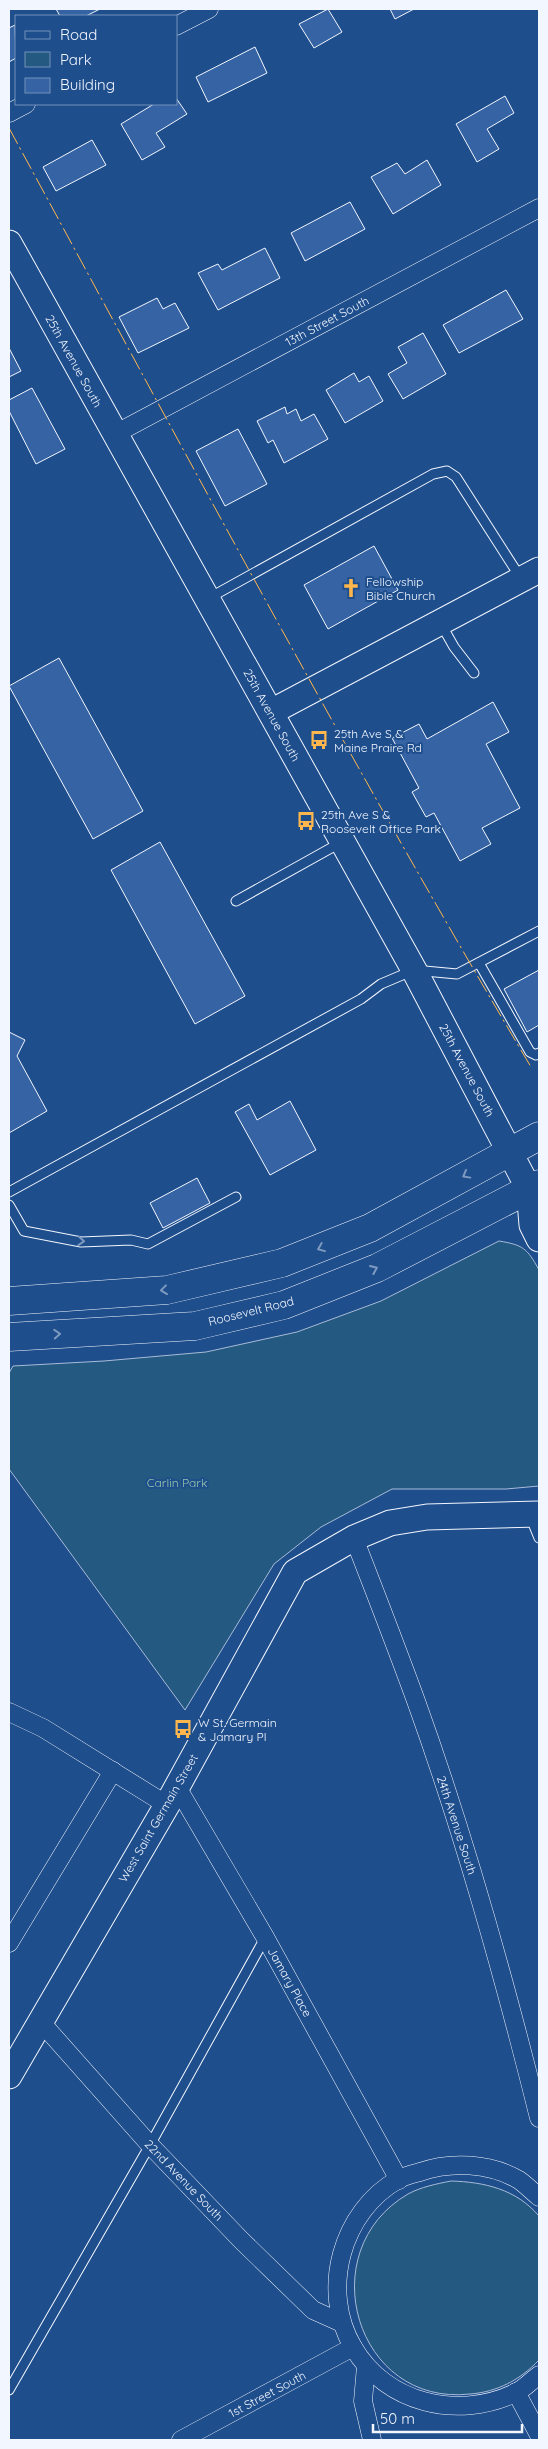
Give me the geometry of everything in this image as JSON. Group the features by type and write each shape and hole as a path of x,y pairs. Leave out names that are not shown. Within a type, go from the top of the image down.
{"main road":[{"path":"9,1301 167,1290 282,1263 370,1228 539,1136"},
{"name":"Roosevelt Road","path":"9,1337 195,1326 284,1305 377,1268 536,1190"}],"street":[{"path":"178,25 209,9"},
{"path":"9,113 24,105"},
{"name":"13th Street South","path":"115,434 539,208"},
{"name":"25th Avenue South","path":"9,244 414,970 509,1152 536,1190 532,1225 539,1238"},
{"path":"271,712 533,573"},
{"name":"West Saint Germain Street","path":"9,2076 172,1796 295,1572 354,1538 390,1523 426,1517 534,1514"},
{"name":"24th Avenue South","path":"354,1538 416,1702 470,1863 534,2072 539,2118"},
{"name":"Jamary Place","path":"9,1712 43,1728 113,1771 172,1796 265,1938 398,2180"},
{"path":"9,1943 113,1771"},
{"name":"22nd Avenue South","path":"40,2021 150,2145 313,2310 342,2323"},
{"path":"539,2197 518,2180 479,2166 438,2166 398,2180 366,2206 345,2241 336,2282 342,2323 352,2347 366,2366 398,2392 436,2406 477,2406 516,2392 539,2375"},
{"name":"1st Street South","path":"181,2440 352,2347"},
{"path":"366,2366 364,2401 372,2440"},
{"path":"516,2392 539,2435"}],"lane":[{"path":"207,599 433,474 446,472 456,477 533,573"},
{"path":"440,623 454,647 474,673"},
{"path":"236,901 342,841"},
{"path":"9,1192 361,999 381,984 414,970 457,974 539,931"},
{"path":"480,963 530,1052 539,1053"},
{"path":"9,1205 24,1231 33,1234 81,1242 131,1240 148,1244 236,1197"},
{"path":"534,1514 539,1538"},
{"path":"9,2390 150,2145 265,1938"}],"green space":[{"name":"Carlin Park","path":"499,1241 514,1244 524,1249 539,1270 539,1486 506,1489 392,1489 321,1527 274,1564 185,1710 9,1469 9,1373 13,1366 104,1361 206,1352 297,1332 381,1301"},
{"path":"451,2181 487,2185 510,2193 520,2199 539,2216 539,2360 508,2384 480,2393 431,2391 398,2376 374,2351 360,2320 354,2286 360,2251 378,2219 408,2194"}],"building":[{"path":"56,9 100,9 88,15 59,15"},
{"path":"328,9 342,32 314,48 299,24"},
{"path":"390,9 414,9 395,19"},
{"path":"15,25 15,59 9,62 9,28"},
{"path":"255,47 267,73 208,102 196,77"},
{"path":"505,96 514,113 487,129 499,149 477,162 456,124"},
{"path":"178,101 187,114 156,133 165,147 142,160 121,124 152,105 178,105"},
{"path":"92,140 106,165 56,191 43,167"},
{"path":"427,160 441,185 393,214 371,177 397,163 405,174"},
{"path":"350,202 365,229 305,261 291,233"},
{"path":"265,248 280,278 218,310 198,273 218,264 222,270"},
{"path":"506,290 523,319 459,353 443,325"},
{"path":"157,298 163,309 175,303 189,328 138,353 119,317"},
{"path":"423,333 446,374 403,399 388,374 407,363 398,347"},
{"path":"9,348 21,371 9,377"},
{"path":"354,373 359,382 369,376 383,401 345,423 326,390"},
{"path":"32,388 65,449 36,464 9,411 9,400"},
{"path":"285,407 287,414 296,409 301,421 314,414 328,439 284,463 273,440 268,443 257,421"},
{"path":"238,429 267,484 225,506 196,451"},
{"name":"Fellowship Bible Church","path":"374,546 398,590 328,629 304,585"},
{"path":"59,658 143,811 93,839 9,686"},
{"path":"493,702 509,732 486,744 520,808 482,828 491,844 460,861 434,813 426,817 412,792 419,788 392,738 419,724 427,739"},
{"path":"160,842 245,996 195,1024 111,870"},
{"path":"539,970 539,1025 527,1032 504,989"},
{"path":"9,1032 25,1040 17,1056 47,1111 9,1133"},
{"path":"290,1101 316,1150 270,1175 235,1112 249,1104 257,1120"},
{"path":"197,1178 210,1203 163,1228 150,1203"}],"power":[{"path":"9,128 201,482 396,835 531,1067"}],"place":[{"name":"Fellowship Bible Church","path":"351,588"},
{"name":"25th Ave S & Maine Praire Rd","path":"319,740"},
{"name":"25th Ave S & Roosevelt Office Park","path":"306,821"},
{"name":"W St. Germain & Jamary Pl","path":"183,1729"}]}
